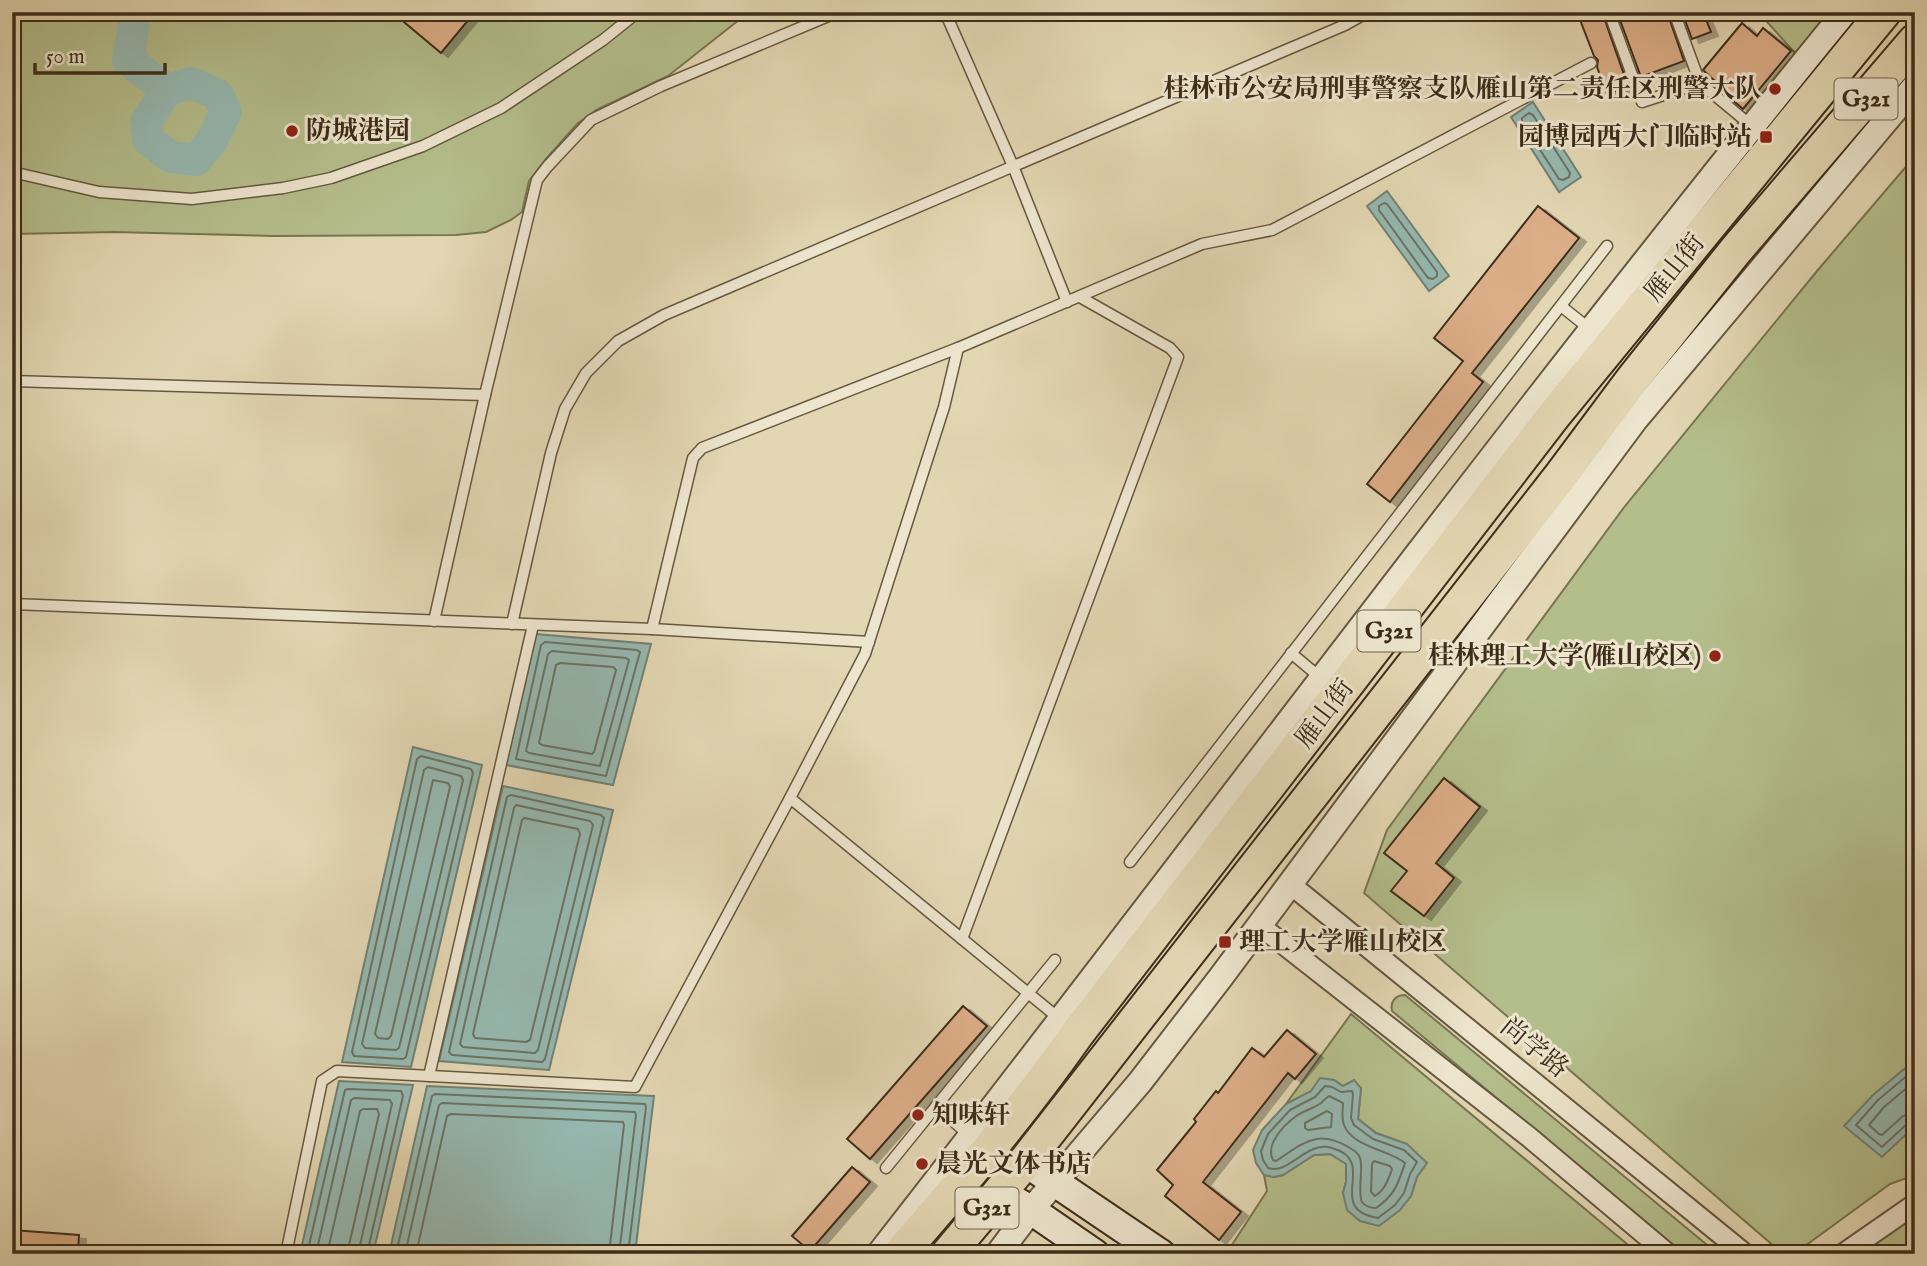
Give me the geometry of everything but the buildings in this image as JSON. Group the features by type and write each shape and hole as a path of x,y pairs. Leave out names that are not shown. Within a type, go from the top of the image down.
{"highway":[{"name":"雁山街","path":"900,1254 973,1170 1038,1089 1069,1027 1555,414 1884,12"},
{"name":"雁山街","path":"948,1254 1001,1193 1559,478 1632,380 1736,250 1915,41"}],"main road":[{"path":"1025,1162 1161,1254"},
{"path":"1001,1193 1095,1254"}],"street":[{"path":"879,1254 971,1136 1069,1027 1323,679 1591,330 1844,13"},
{"path":"998,1254 1031,1210 1140,1082 1635,420 1915,86"},
{"name":"尚学路","path":"1290,884 1745,1254"},
{"path":"1259,925 1529,1138 1668,1254"},
{"path":"1843,1254 1915,1204"}],"lane":[{"path":"12,172 99,192 192,199 283,188 331,178 423,146 501,108 603,40 638,12"},
{"path":"434,621 537,180 591,120 661,86 838,12"},
{"path":"945,12 1013,166 1067,302"},
{"path":"512,624 551,453 565,409 586,373 618,341 664,315 1345,25 1368,12"},
{"path":"1609,12 1642,102 1700,83"},
{"path":"1674,12 1700,83 1753,127"},
{"path":"652,629 693,458 702,448 958,348 1202,244 1272,230 1591,63"},
{"path":"1130,862 1607,246"},
{"path":"962,939 1178,357 1170,348 1080,297"},
{"path":"1561,306 1591,330"},
{"path":"286,1254 322,1081 337,1071 635,1087 865,654 944,407 958,348"},
{"path":"12,381 485,395"},
{"path":"12,604 652,629 869,642"},
{"path":"429,1076 533,625"},
{"path":"1291,653 1323,679"},
{"path":"790,798 1069,1027"},
{"path":"886,1168 1055,960"},
{"path":"936,1106 971,1136"}],"green space":[{"path":"12,12 749,12 668,76 596,110 577,124 529,181 522,212 486,232 456,235 273,236 114,232 12,234"},
{"path":"1758,12 1830,12 1796,54"},
{"name":"桂林理工大学(雁山校区)","path":"1915,156 1915,1175 1890,1184 1794,1254 1783,1254 1364,893 1387,830 1625,506"},
{"path":"1405,995 1718,1254 1684,1254 1392,1011 1394,1000"},
{"path":"1351,1014 1639,1254 1226,1254 1267,1191 1264,1175 1283,1175 1314,1155 1330,1154 1346,1163 1343,1193 1411,1196 1417,1176 1425,1166 1407,1144 1376,1133 1358,1119 1361,1088 1343,1086 1334,1080 1286,1104"},
{"path":"1915,1214 1915,1254 1856,1254"}],"water":[{"path":"1533,102 1581,177 1559,192 1511,117"},
{"path":"1387,191 1449,276 1429,291 1367,206"},
{"path":"536,634 651,644 613,785 506,765"},
{"path":"413,747 482,765 411,1067 342,1062"},
{"path":"503,786 613,810 549,1070 439,1061"},
{"path":"1915,1060 1915,1126 1882,1157 1844,1126 1873,1095"},
{"path":"1320,1078 1334,1080 1343,1086 1354,1080 1361,1088 1358,1119 1376,1133 1407,1144 1427,1163 1417,1177 1411,1196 1400,1210 1379,1226 1360,1221 1347,1210 1343,1193 1346,1164 1330,1154 1314,1155 1283,1175 1274,1177 1264,1175 1256,1163 1253,1150 1262,1130 1286,1104 1311,1091"},
{"path":"339,1081 413,1085 373,1254 300,1254"},
{"path":"427,1086 654,1096 635,1254 389,1254"}],"waterway":[{"path":"136,12 128,60 167,90"},
{"path":"192,83 218,95 226,112 211,142 196,160 171,157 148,140 146,122 167,90 192,83"}],"place":[{"name":"桂林市公安局刑事警察支队雁山第二责任区刑警大队","path":"1775,89"},
{"name":"防城港园","path":"292,131"},
{"name":"园博园西大门临时站","path":"1766,137"},
{"name":"桂林理工大学(雁山校区)","path":"1715,656"},
{"name":"理工大学雁山校区","path":"1225,942"},
{"name":"知味轩","path":"918,1115"},
{"name":"晨光文体书店","path":"922,1164"}]}
